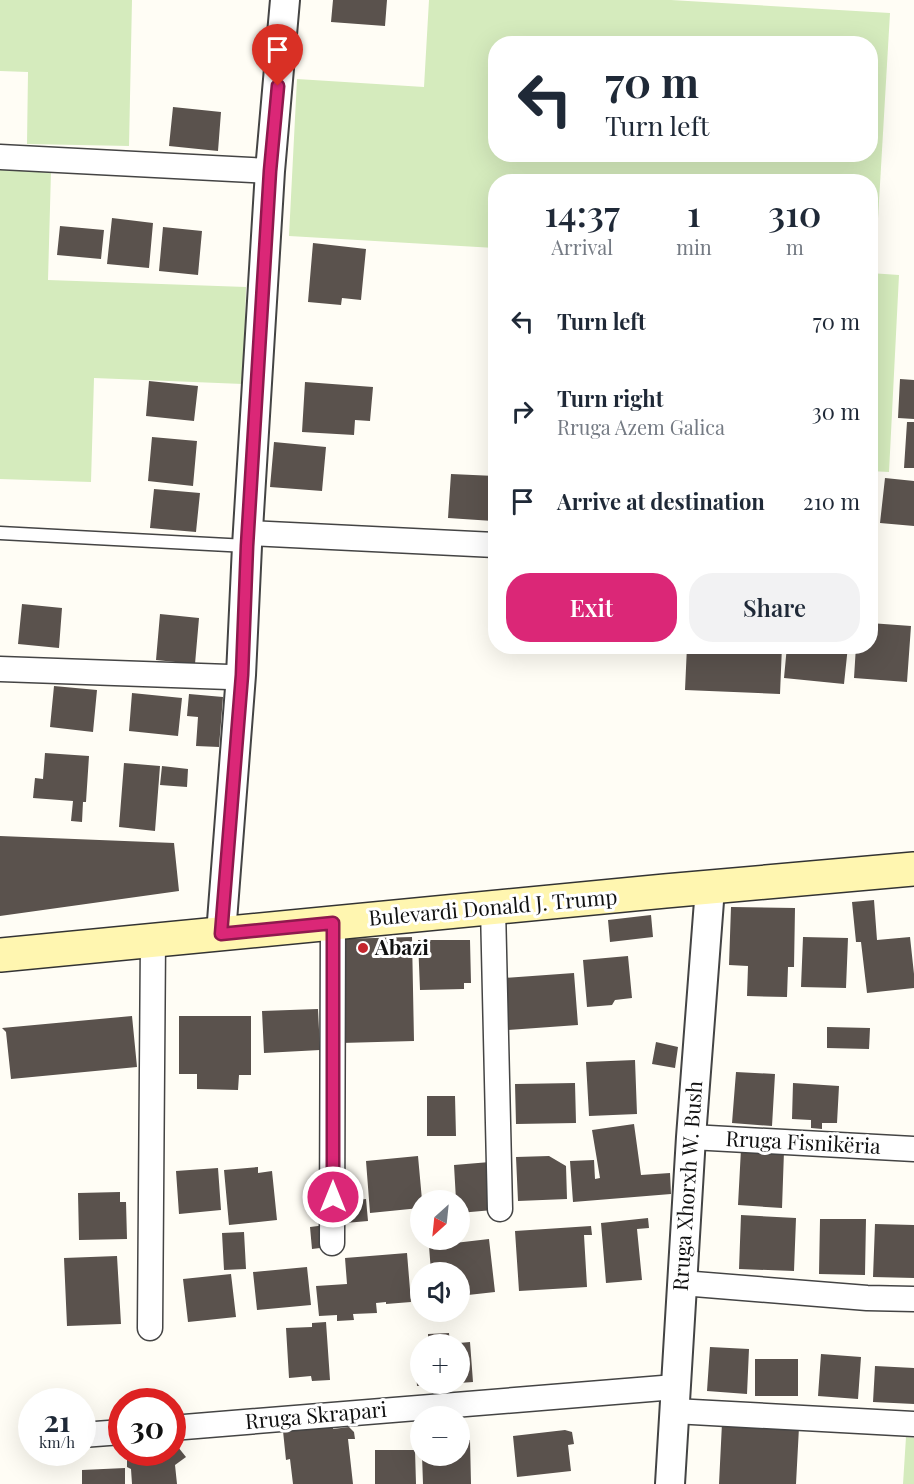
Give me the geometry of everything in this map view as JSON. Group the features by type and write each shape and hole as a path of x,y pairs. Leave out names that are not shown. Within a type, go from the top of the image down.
{"main road":[{"name":"Bulevardi Donald J. Trump","path":"0,955 914,869"}],"street":[{"path":"221,934 242,675 270,171 285,0"},
{"path":"0,157 270,171"},
{"path":"248,540 488,545"},
{"path":"0,669 229,678 242,675"},
{"name":"Rruga Xhorxh W. Bush","path":"670,1484 691,1137 710,888"},
{"path":"493,908 500,1209"},
{"path":"332,1243 333,923"},
{"path":"150,1328 153,940"},
{"name":"Rruga Fisnikëria","path":"691,1137 914,1149"},
{"path":"682,1283 867,1298 914,1299"},
{"name":"Rruga Skrapari","path":"186,1427 675,1399 914,1424"}],"lane":[{"path":"0,533 248,540"}],"green space":[{"path":"0,0 132,0 129,146 27,144 28,72 0,71"},
{"path":"429,0 671,0 890,13 878,219 878,174 488,174 488,248 289,236 297,79 424,87"},
{"path":"0,169 51,171 48,280 246,287 243,384 94,378 91,482 0,479"},
{"path":"878,274 899,275 889,472 878,471"},
{"path":"906,1437 914,1438 914,1484 903,1484"}],"building":[{"path":"333,0 387,0 385,26 331,22"},
{"path":"173,107 221,112 218,151 169,146"},
{"path":"112,218 153,223 149,268 107,264"},
{"path":"60,226 104,230 101,259 57,255"},
{"path":"163,227 202,231 198,275 159,271"},
{"path":"313,243 366,249 361,300 342,298 341,305 308,302"},
{"path":"900,379 914,380 914,419 898,418"},
{"path":"149,381 198,386 194,421 146,416"},
{"path":"305,382 373,387 370,421 355,420 354,435 302,432"},
{"path":"907,422 914,422 914,468 904,468"},
{"path":"152,437 197,441 193,486 148,481"},
{"path":"274,442 326,447 322,491 270,487"},
{"path":"451,474 488,476 488,521 448,518"},
{"path":"885,478 914,481 914,526 880,523"},
{"path":"154,489 200,493 196,532 150,528"},
{"path":"22,604 62,608 59,648 18,644"},
{"path":"160,614 199,618 195,664 156,660"},
{"path":"878,624 911,626 907,682 854,678 856,654 878,654"},
{"path":"687,654 782,654 780,694 685,690"},
{"path":"786,654 847,654 844,684 784,678"},
{"path":"54,686 97,690 93,732 50,727"},
{"path":"132,693 182,698 178,736 129,731"},
{"path":"189,694 223,697 219,747 196,746 198,717 187,716"},
{"path":"45,753 89,756 86,802 83,802 82,822 71,821 73,801 33,798 35,778 43,779"},
{"path":"124,763 160,766 155,831 119,827"},
{"path":"162,766 188,769 187,787 160,785"},
{"path":"0,836 174,843 179,891 0,916"},
{"path":"874,900 877,940 910,937 914,988 867,993 861,942 856,942 852,902"},
{"path":"731,907 795,908 794,967 788,967 787,997 747,996 748,966 729,965"},
{"path":"651,915 653,937 610,942 608,920"},
{"path":"412,937 414,1041 341,1043 338,939"},
{"path":"803,937 848,938 846,988 801,987"},
{"path":"418,940 470,940 471,983 464,983 464,989 420,990"},
{"path":"628,956 632,998 615,1000 612,1005 587,1007 583,960"},
{"path":"574,973 578,1025 507,1030 504,978"},
{"path":"318,1009 320,1050 264,1053 262,1011"},
{"path":"132,1016 137,1067 11,1079 6,1032 2,1028"},
{"path":"179,1016 251,1016 251,1075 239,1075 238,1090 197,1089 197,1074 179,1074"},
{"path":"827,1027 870,1028 869,1049 827,1048"},
{"path":"656,1042 678,1047 675,1068 652,1064"},
{"path":"635,1060 637,1114 589,1116 586,1062"},
{"path":"736,1072 775,1074 772,1126 732,1123"},
{"path":"575,1083 576,1123 516,1124 515,1084"},
{"path":"793,1083 839,1086 837,1123 822,1123 822,1129 811,1128 811,1120 792,1119"},
{"path":"427,1096 455,1096 456,1136 427,1136"},
{"path":"634,1124 641,1175 670,1173 671,1194 573,1202 570,1161 594,1160 595,1179 600,1178 592,1130"},
{"path":"741,1149 784,1151 782,1208 738,1205"},
{"path":"418,1156 421,1190 410,1190 410,1209 370,1213 366,1161"},
{"path":"549,1156 566,1166 567,1199 518,1201 516,1157"},
{"path":"490,1162 493,1210 470,1212 470,1190 455,1190 454,1165"},
{"path":"258,1167 258,1173 272,1171 277,1220 229,1225 224,1170"},
{"path":"218,1168 221,1210 179,1214 176,1171"},
{"path":"120,1192 120,1202 126,1202 127,1239 79,1240 78,1193"},
{"path":"366,1199 368,1221 345,1223 344,1201"},
{"path":"741,1215 796,1218 794,1271 739,1269"},
{"path":"648,1218 649,1228 637,1229 642,1280 606,1283 601,1223"},
{"path":"820,1219 866,1219 865,1275 819,1274"},
{"path":"875,1224 914,1225 914,1278 873,1277"},
{"path":"326,1225 328,1247 312,1249 310,1227"},
{"path":"591,1226 592,1235 584,1235 587,1287 519,1291 515,1231"},
{"path":"244,1232 246,1269 224,1270 222,1233"},
{"path":"489,1239 495,1292 470,1295 470,1262 430,1262 429,1250 470,1250 470,1241"},
{"path":"407,1253 410,1302 376,1303 377,1313 353,1314 354,1320 337,1321 337,1315 319,1316 316,1286 347,1284 345,1258"},
{"path":"117,1256 121,1324 67,1326 64,1258"},
{"path":"307,1267 311,1305 257,1310 253,1272"},
{"path":"231,1274 236,1317 188,1322 183,1279"},
{"path":"326,1322 330,1380 312,1381 311,1376 289,1378 286,1328 312,1327 312,1323"},
{"path":"470,1342 473,1382 470,1382"},
{"path":"710,1347 749,1349 747,1394 707,1391"},
{"path":"821,1354 861,1357 858,1399 818,1396"},
{"path":"755,1359 798,1359 798,1396 755,1396"},
{"path":"875,1366 914,1368 914,1404 873,1402"},
{"path":"722,1423 799,1427 796,1484 719,1484"},
{"path":"333,1425 333,1429 349,1427 354,1432 355,1439 348,1439 353,1484 293,1484 290,1459 286,1460 283,1431"},
{"path":"565,1430 572,1432 574,1444 568,1445 571,1471 517,1477 513,1436"},
{"path":"470,1440 471,1484 423,1484 422,1466 470,1466"},
{"path":"375,1450 410,1450 410,1466 415,1466 416,1484 375,1484"},
{"path":"175,1466 177,1484 132,1484 131,1469 127,1467"},
{"path":"125,1468 125,1484 82,1484 82,1470"}],"place":[{"name":"Abazi","path":"363,948"}],"route":[{"path":"278,86 270,171 247,546 242,675 221,934 333,923 333,1197"}]}
